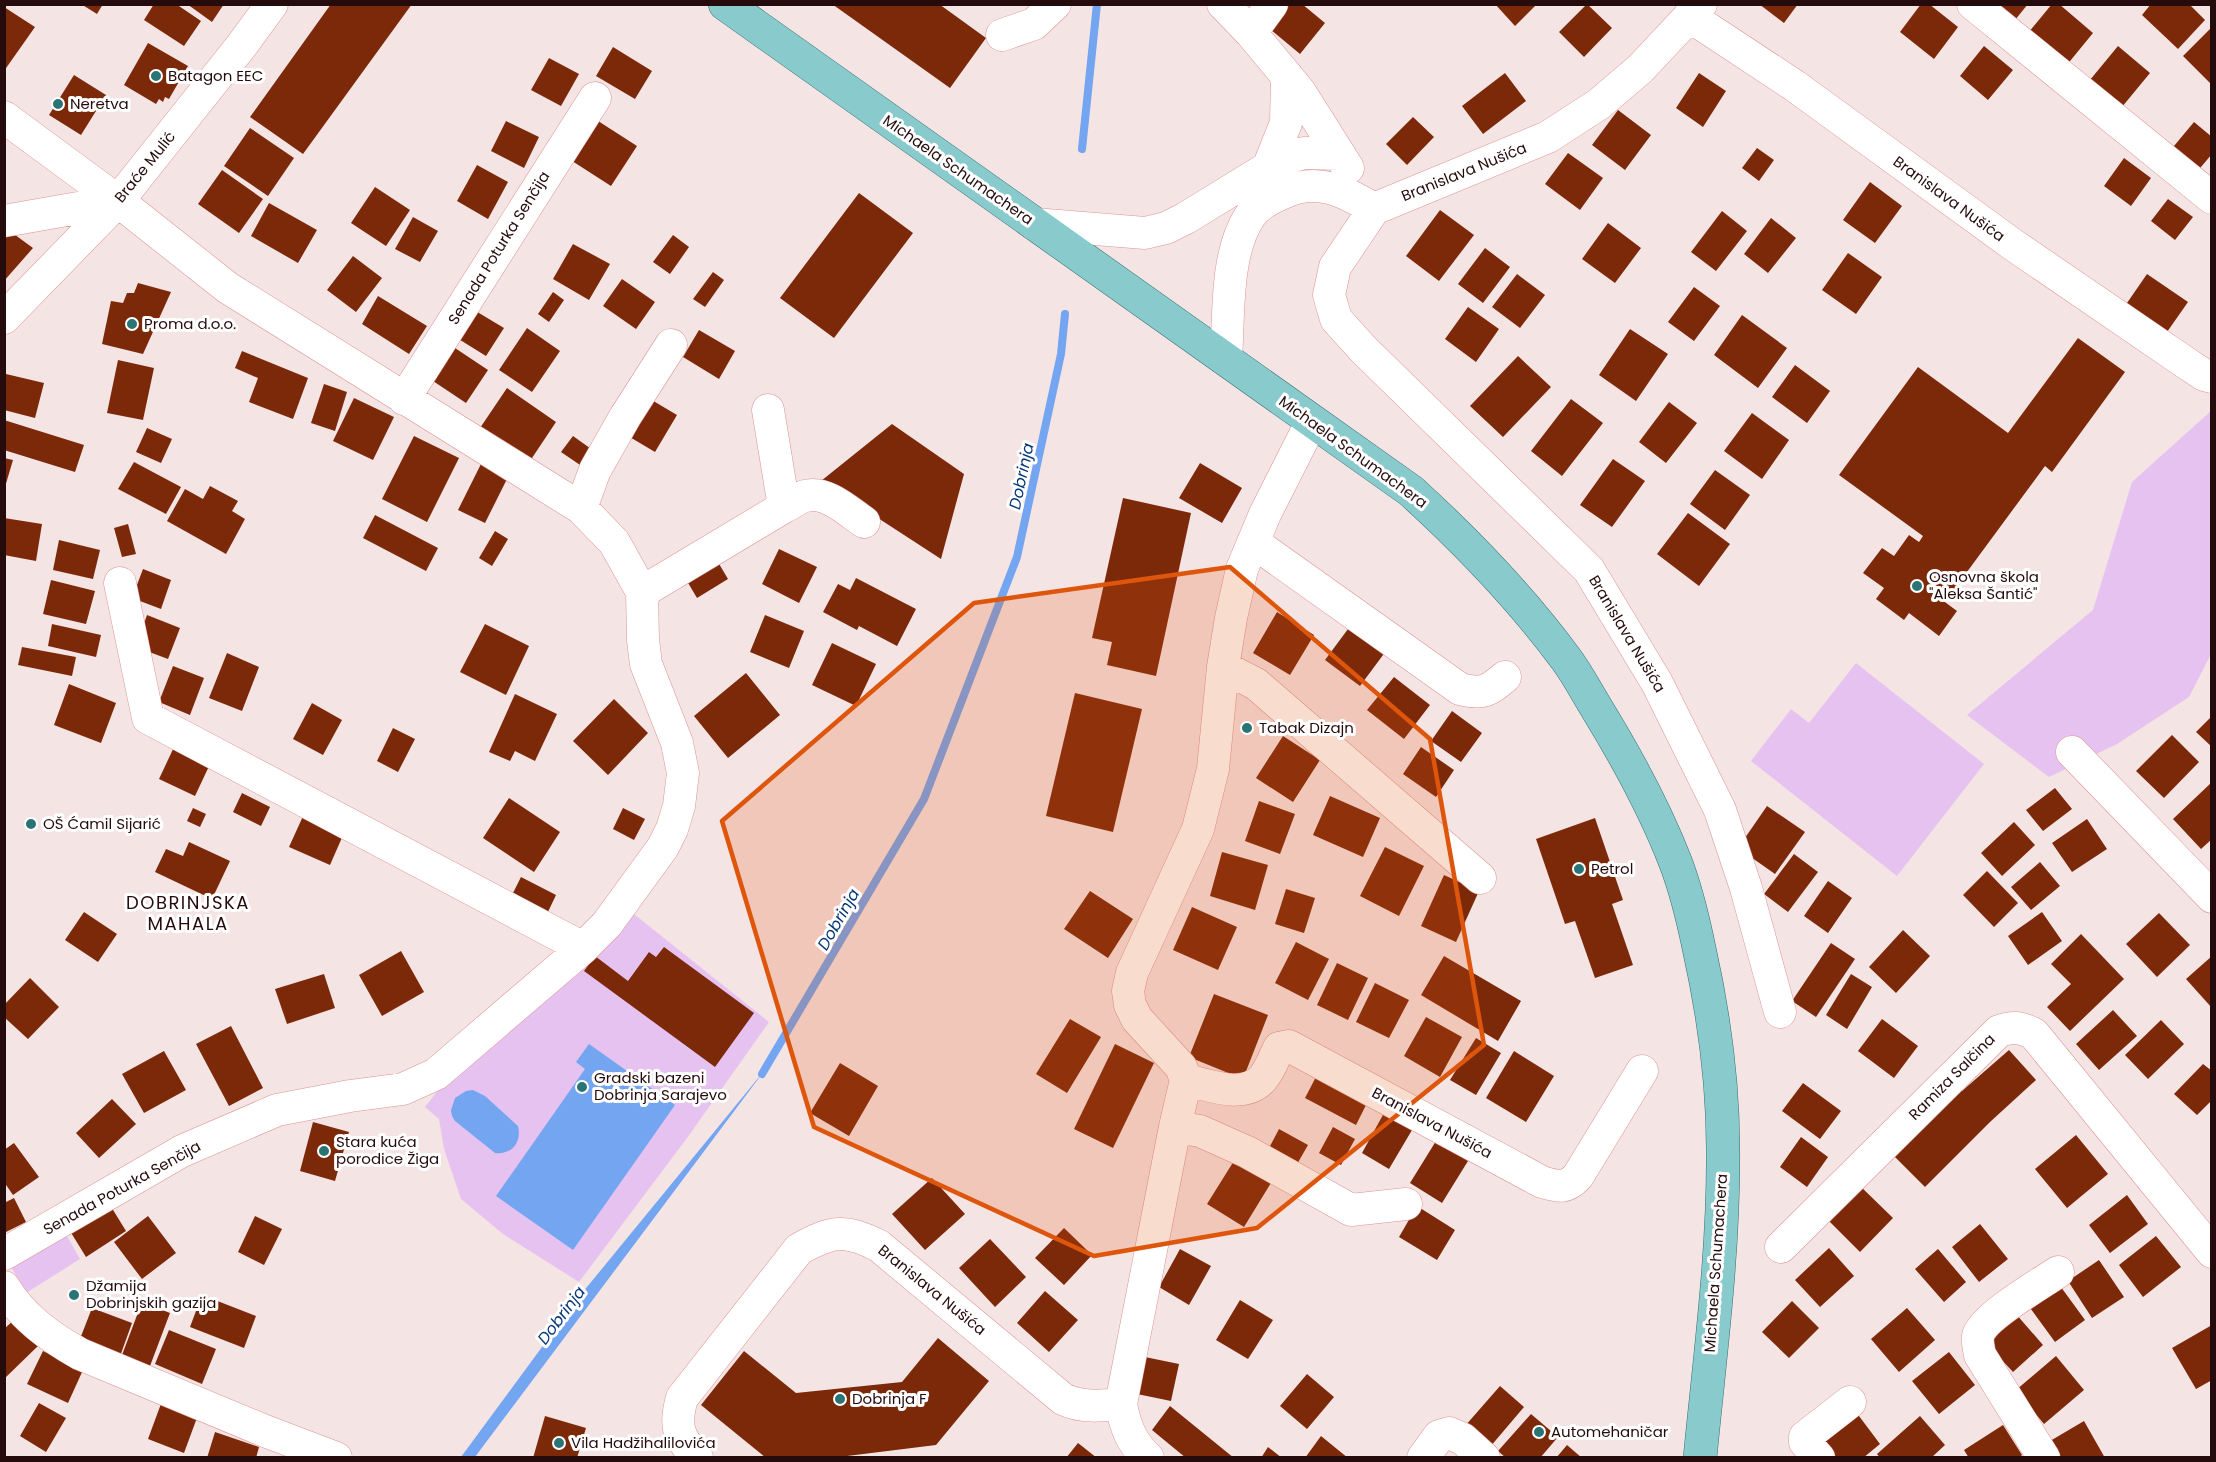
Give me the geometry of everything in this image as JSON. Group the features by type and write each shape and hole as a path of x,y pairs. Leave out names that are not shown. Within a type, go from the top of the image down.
{"main road":[{"name":"Michaela Schumachera","path":"725,4 1411,491 1497,576 1567,660 1620,745 1650,800 1676,863 1694,925 1712,1006 1719,1062 1723,1146 1722,1229 1700,1458"}],"street":[{"name":"Braće Mulić","path":"4,318 118,201 272,4"},
{"path":"1002,35 1034,24 1055,4"},
{"path":"1223,4 1251,33 1300,92 1374,209"},
{"path":"1251,33 1272,4"},
{"path":"1973,4 2211,198"},
{"name":"Branislava Nušića","path":"1780,1012 1746,888 1720,810 1657,682 1589,570 1363,349 1336,319 1329,295 1335,267 1374,209 1548,137 1599,104 1640,69 1695,10 2012,244 2186,363 2211,377"},
{"path":"1268,168 1286,123 1287,76"},
{"name":"Senada Poturka Senčija","path":"404,399 595,98"},
{"name":"Senada Poturka Senčija","path":"4,117 118,201 228,288 582,508 614,542 642,592 646,664 676,743 682,773 679,806 672,829 663,847 607,924 583,948 436,1074 403,1089 350,1096 277,1110 182,1151 4,1254"},
{"path":"1034,224 1145,233 1166,228 1186,219 1282,159 1304,153 1339,154"},
{"path":"1227,360 1231,278 1238,240 1250,215 1264,202 1295,187 1339,154"},
{"path":"1295,187 1326,186 1350,195 1374,209"},
{"path":"4,221 118,201"},
{"path":"582,508 595,470 670,345"},
{"path":"768,410 784,507"},
{"path":"1148,1458 1126,1428 1121,1404 1186,1080 1181,1066 1137,1019 1130,1005 1128,991 1132,973 1198,829 1213,769 1223,667 1242,569 1265,514 1312,421"},
{"path":"642,592 804,496 816,495 829,498 864,522"},
{"path":"1253,542 1460,689 1475,693 1489,690 1505,677"},
{"path":"120,584 148,718 583,948"},
{"path":"1223,667 1256,684 1480,878"},
{"path":"2072,752 2211,897"},
{"name":"Ramiza Salčina","path":"1781,1247 1999,1031 2010,1027 2022,1027 2034,1034 2211,1252"},
{"name":"Branislava Nušića","path":"1186,1080 1235,1091 1249,1087 1262,1079 1279,1048 1289,1046 1542,1182 1557,1186 1570,1184 1578,1176 1642,1071"},
{"path":"1175,1126 1200,1131 1247,1152 1351,1210 1406,1204"},
{"name":"Branislava Nušića","path":"697,1458 683,1443 678,1430 678,1413 682,1398 799,1249 823,1236 844,1234 864,1238 879,1246 1063,1399 1088,1407 1121,1404"},
{"path":"2044,1458 1980,1355 1977,1344 1978,1336 1989,1320 2058,1272"},
{"path":"4,1287 14,1302 52,1338 80,1354 336,1458"},
{"path":"1819,1458 1805,1442 1805,1437 1850,1402"},
{"path":"1423,1458 1438,1436 1449,1433 1463,1439 1484,1458"}],"highlighted area":[{"path":"1230,567 1430,739 1484,1045 1257,1228 1094,1256 814,1127 722,821 974,603"}],"shaded area":[{"path":"2211,411 2211,654 2189,697 2117,744 2049,777 1967,715 2093,610 2132,482"},
{"path":"1856,663 1984,764 1897,876 1751,761 1791,709 1809,723"},
{"name":"Gradski bazeni Dobrinja Sarajevo","path":"634,914 769,1022 690,1134 579,1282 503,1234 461,1199 444,1149 439,1119 425,1107 457,1066 482,1056"},
{"path":"63,1229 80,1259 26,1293 8,1261"}],"water":[{"path":"589,1044 675,1105 573,1250 496,1196 585,1069 576,1062"},
{"name":"Dobrinja","path":"768,1066 475,1457 461,1457 578,1298"},
{"path":"473,1090 485,1096 518,1126 517,1142 511,1150 495,1153 455,1121 451,1110 455,1098 466,1091"}],"building":[{"path":"81,4 103,4 97,14"},
{"path":"154,4 176,4 201,21 184,46 144,20"},
{"path":"187,4 224,4 212,22"},
{"path":"331,4 412,4 303,154 250,117"},
{"path":"832,4 939,4 986,38 950,88"},
{"path":"1280,4 1302,4 1325,23 1300,54 1264,24"},
{"path":"1495,4 1537,4 1515,26"},
{"path":"1587,4 1612,28 1584,57 1559,32"},
{"path":"1759,4 1798,4 1784,23"},
{"path":"1921,4 1929,4 1958,27 1934,59 1900,32"},
{"path":"1997,4 2028,4 2015,20"},
{"path":"2052,4 2059,4 2093,33 2066,66 2028,33"},
{"path":"2151,4 2189,4 2205,20 2178,49 2142,15"},
{"path":"4,7 35,27 4,71"},
{"path":"2212,27 2212,85 2183,56"},
{"name":"Batagon EEC","path":"148,43 188,66 169,99 165,97 163,102 159,99 156,104 124,85"},
{"path":"1984,46 2013,70 1988,100 1960,76"},
{"path":"2118,46 2150,73 2117,113 2085,86"},
{"path":"613,47 652,71 635,99 596,76"},
{"path":"549,58 579,74 561,106 531,90"},
{"path":"1505,73 1526,101 1483,134 1462,106"},
{"path":"1699,73 1726,91 1703,127 1676,108"},
{"path":"74,75 106,95 81,135 49,115"},
{"path":"1618,110 1651,135 1625,170 1592,145"},
{"path":"1413,117 1434,137 1407,165 1386,144"},
{"path":"595,119 637,146 611,186 569,159"},
{"path":"506,121 539,137 524,168 491,151"},
{"path":"2194,122 2212,137 2212,154 2195,174 2169,152"},
{"path":"250,128 294,158 268,196 224,166"},
{"path":"1757,148 1774,160 1759,181 1742,168"},
{"path":"1568,153 1603,178 1580,210 1545,184"},
{"path":"2124,158 2151,178 2131,206 2104,186"},
{"path":"477,165 508,182 488,219 457,201"},
{"path":"222,170 263,199 239,233 198,204"},
{"path":"1870,182 1902,206 1875,243 1843,220"},
{"path":"375,187 410,210 386,246 351,223"},
{"path":"859,193 913,233 834,338 780,298"},
{"path":"2168,199 2193,217 2175,240 2151,221"},
{"path":"269,203 317,230 298,263 251,236"},
{"path":"1440,210 1474,235 1439,281 1406,256"},
{"path":"1722,211 1747,231 1716,271 1691,252"},
{"path":"413,217 438,231 420,262 395,249"},
{"path":"1771,218 1796,238 1768,273 1744,254"},
{"path":"1608,223 1641,248 1615,283 1582,259"},
{"path":"7,229 33,248 4,281 4,232"},
{"path":"673,235 689,247 670,274 653,262"},
{"path":"573,244 610,264 589,300 553,279"},
{"path":"1485,248 1510,267 1483,303 1458,284"},
{"path":"1848,253 1882,277 1856,314 1822,290"},
{"path":"353,256 382,278 356,312 327,290"},
{"path":"713,272 724,280 705,307 693,299"},
{"path":"1517,274 1545,295 1520,328 1492,307"},
{"path":"2147,274 2188,302 2167,332 2127,303"},
{"path":"622,279 655,302 636,329 603,306"},
{"name":"Proma d.o.o.","path":"138,283 171,292 143,354 102,344 111,301 123,303 127,293 134,293"},
{"path":"1694,287 1720,306 1694,341 1668,322"},
{"path":"553,292 564,300 549,322 538,314"},
{"path":"378,296 427,326 409,354 362,324"},
{"path":"1468,307 1499,329 1476,362 1445,339"},
{"path":"474,310 504,328 486,356 457,338"},
{"path":"1742,315 1787,348 1758,388 1714,355"},
{"path":"527,328 560,351 532,392 499,370"},
{"path":"1630,329 1668,354 1636,401 1599,375"},
{"path":"699,330 735,351 719,379 683,357"},
{"path":"2078,338 2125,372 2052,472 2045,466 1950,595 1934,584 1930,591 1957,611 1939,636 1909,613 1904,620 1876,599 1884,588 1863,573 1882,548 1894,556 1909,535 1919,542 1923,536 1839,475 1918,367 2008,433"},
{"path":"455,348 488,370 466,403 433,381"},
{"path":"242,351 308,378 293,419 249,402 258,378 235,368"},
{"path":"1518,356 1551,387 1503,437 1470,406"},
{"path":"118,360 154,368 143,420 107,413"},
{"path":"1795,365 1830,391 1807,423 1772,397"},
{"path":"6,374 44,383 35,418 4,410"},
{"path":"324,384 347,392 335,431 311,423"},
{"path":"507,388 556,422 530,461 480,428"},
{"path":"354,398 394,417 373,460 333,441"},
{"path":"650,399 677,415 655,452 628,436"},
{"path":"1571,399 1603,423 1562,476 1531,451"},
{"path":"1669,402 1697,423 1666,463 1639,442"},
{"path":"1752,413 1789,440 1762,479 1724,451"},
{"path":"4,420 84,445 75,472 4,450"},
{"path":"892,424 964,474 941,559 821,481"},
{"path":"147,428 172,439 161,463 136,452"},
{"path":"414,436 459,458 427,522 382,499"},
{"path":"573,436 594,451 583,467 561,452"},
{"path":"4,458 13,460 5,487 4,487"},
{"path":"1613,459 1645,481 1612,527 1580,505"},
{"path":"134,462 181,487 166,514 118,489"},
{"path":"482,462 509,475 485,523 458,510"},
{"path":"1200,463 1242,488 1222,523 1179,498"},
{"path":"1715,470 1750,495 1725,530 1690,504"},
{"path":"210,486 238,501 232,511 245,519 226,554 167,521 185,489 203,499"},
{"path":"1123,498 1191,513 1156,676 1107,665 1112,642 1092,638"},
{"path":"1688,513 1730,544 1699,586 1657,554"},
{"path":"375,515 438,548 426,571 363,538"},
{"path":"4,518 42,524 36,561 4,555"},
{"path":"128,524 136,554 122,557 114,528"},
{"path":"495,531 508,539 492,566 479,558"},
{"path":"59,540 100,550 93,579 53,570"},
{"path":"779,549 817,567 799,603 762,584"},
{"path":"715,557 728,579 697,598 684,576"},
{"path":"143,569 171,580 161,609 132,598"},
{"path":"856,578 916,609 897,646 859,626 857,630 823,612 838,584 850,590"},
{"path":"51,580 95,591 86,624 43,614"},
{"path":"1277,612 1314,635 1290,675 1253,653"},
{"path":"147,615 180,628 168,659 136,647"},
{"path":"765,615 804,631 789,668 750,652"},
{"path":"52,624 101,635 96,657 48,646"},
{"path":"485,624 529,646 506,695 460,672"},
{"path":"1351,625 1386,651 1360,686 1325,660"},
{"path":"832,643 876,664 856,706 812,685"},
{"path":"22,647 76,657 72,676 18,665"},
{"path":"227,653 259,667 242,711 209,698"},
{"path":"173,666 204,678 190,715 159,702"},
{"path":"746,673 780,715 728,758 694,716"},
{"path":"1394,677 1430,705 1404,739 1367,710"},
{"path":"69,684 116,703 101,743 54,725"},
{"path":"1075,693 1142,709 1113,832 1046,816"},
{"path":"515,694 557,714 535,761 515,751 510,761 489,752"},
{"path":"614,699 648,733 608,775 573,741"},
{"path":"312,703 342,720 323,755 293,739"},
{"path":"1452,711 1482,733 1461,762 1431,741"},
{"path":"2212,716 2212,747 2196,732"},
{"path":"393,728 415,739 398,772 377,761"},
{"path":"2172,735 2199,762 2164,798 2136,771"},
{"path":"1283,736 1320,760 1293,802 1256,778"},
{"path":"175,745 211,762 195,796 159,779"},
{"path":"1421,747 1454,770 1436,797 1403,774"},
{"path":"2212,782 2212,839 2201,849 2173,819"},
{"path":"2055,788 2072,809 2043,831 2026,810"},
{"path":"242,793 270,807 261,826 233,812"},
{"path":"1330,796 1380,818 1363,857 1313,835"},
{"path":"509,798 560,832 534,872 483,838"},
{"path":"1259,801 1295,814 1280,854 1245,841"},
{"path":"1767,806 1805,832 1775,874 1738,848"},
{"path":"193,808 206,814 200,827 187,821"},
{"path":"623,808 645,819 634,840 613,829"},
{"path":"304,814 344,833 330,865 289,847"},
{"name":"Petrol","path":"1595,818 1623,900 1612,904 1633,965 1595,978 1575,921 1565,924 1536,839"},
{"path":"2087,819 2107,849 2072,872 2052,843"},
{"path":"2014,822 2035,845 2002,876 1981,853"},
{"path":"189,842 230,861 212,899 155,872 166,849 183,856"},
{"path":"1385,847 1424,866 1399,916 1360,896"},
{"path":"1222,852 1268,865 1255,910 1210,896"},
{"path":"1794,854 1818,872 1788,912 1764,894"},
{"path":"2040,862 2060,886 2031,910 2011,887"},
{"path":"1987,871 2018,903 1994,927 1963,895"},
{"path":"1444,875 1479,891 1456,942 1421,926"},
{"path":"521,877 556,895 547,914 511,897"},
{"path":"1828,881 1852,898 1828,933 1804,916"},
{"path":"1286,889 1315,898 1304,933 1275,924"},
{"path":"1090,891 1133,919 1108,958 1064,929"},
{"path":"1192,907 1237,927 1218,970 1173,950"},
{"path":"84,912 117,934 98,962 65,940"},
{"path":"2042,912 2062,941 2028,965 2008,936"},
{"path":"2159,913 2190,945 2157,977 2126,944"},
{"path":"1903,930 1930,956 1896,993 1869,967"},
{"path":"2081,934 2124,979 2070,1031 2047,1007 2071,984 2051,964"},
{"path":"1296,942 1329,959 1308,1000 1275,983"},
{"path":"1831,943 1855,959 1816,1017 1792,1001"},
{"path":"664,947 754,1013 715,1067 584,971 595,956 628,981 649,952 656,957"},
{"path":"401,951 424,992 382,1016 359,975"},
{"path":"1444,956 1521,1001 1498,1041 1421,995"},
{"path":"2212,956 2212,1008 2186,979"},
{"path":"1337,963 1368,978 1348,1020 1317,1005"},
{"path":"324,974 335,1008 287,1024 275,989"},
{"path":"1851,974 1872,987 1847,1029 1826,1015"},
{"path":"30,978 59,1007 28,1039 4,1017 4,1005"},
{"path":"1375,983 1409,1000 1389,1038 1356,1022"},
{"path":"1214,994 1268,1015 1243,1079 1189,1057"},
{"path":"2113,1010 2137,1036 2099,1070 2076,1044"},
{"path":"1426,1017 1462,1037 1440,1077 1404,1056"},
{"path":"1070,1019 1101,1037 1067,1093 1036,1074"},
{"path":"1882,1019 1918,1046 1894,1078 1858,1051"},
{"path":"2161,1020 2184,1044 2148,1079 2125,1055"},
{"path":"231,1026 263,1088 229,1106 196,1044"},
{"path":"1476,1038 1501,1053 1476,1095 1450,1080"},
{"path":"1115,1044 1154,1063 1113,1148 1074,1129"},
{"path":"2009,1050 2036,1080 1925,1187 1890,1152 1960,1088 1962,1091"},
{"path":"164,1051 186,1090 144,1113 122,1074"},
{"path":"1514,1051 1554,1076 1526,1122 1486,1098"},
{"path":"840,1063 878,1086 849,1136 810,1113"},
{"path":"2203,1064 2212,1071 2212,1100 2197,1115 2174,1094"},
{"path":"1318,1073 1369,1099 1356,1125 1305,1098"},
{"path":"1803,1083 1841,1111 1820,1139 1782,1111"},
{"path":"112,1099 136,1124 99,1158 76,1133"},
{"path":"1384,1113 1412,1130 1389,1169 1362,1153"},
{"name":"Stara kuća porodice Žiga","path":"313,1122 349,1132 335,1181 300,1171"},
{"path":"1333,1127 1355,1139 1341,1165 1319,1153"},
{"path":"1279,1129 1308,1145 1296,1166 1268,1150"},
{"path":"2076,1135 2108,1174 2067,1208 2035,1169"},
{"path":"1801,1137 1828,1157 1807,1187 1780,1167"},
{"path":"1436,1141 1468,1161 1442,1203 1410,1183"},
{"path":"14,1143 39,1177 13,1195 4,1182 4,1150"},
{"path":"1237,1156 1274,1178 1244,1227 1207,1204"},
{"path":"932,1178 965,1214 925,1250 892,1214"},
{"path":"1856,1182 1893,1218 1860,1252 1823,1215"},
{"path":"2127,1195 2148,1224 2110,1253 2089,1225"},
{"path":"14,1198 26,1222 4,1233 4,1203"},
{"path":"110,1205 126,1231 86,1257 70,1231"},
{"path":"1417,1206 1455,1230 1437,1260 1399,1237"},
{"path":"148,1216 176,1253 142,1279 114,1242"},
{"path":"255,1216 282,1229 264,1265 238,1252"},
{"path":"1980,1224 2008,1259 1979,1282 1952,1247"},
{"path":"1064,1228 1092,1255 1064,1285 1035,1258"},
{"path":"2156,1236 2181,1267 2143,1297 2119,1265"},
{"path":"990,1239 1026,1277 995,1307 959,1268"},
{"path":"1829,1248 1854,1276 1820,1307 1795,1280"},
{"path":"1180,1249 1211,1266 1189,1305 1159,1287"},
{"path":"1938,1249 1966,1282 1944,1302 1915,1269"},
{"path":"2099,1260 2124,1297 2092,1318 2068,1281"},
{"path":"2058,1283 2085,1320 2055,1342 2028,1305"},
{"path":"1045,1291 1078,1320 1049,1352 1017,1323"},
{"path":"202,1295 256,1316 244,1348 190,1327"},
{"path":"1240,1300 1273,1320 1248,1359 1216,1340"},
{"path":"1792,1301 1819,1328 1789,1358 1762,1332"},
{"path":"142,1302 170,1313 150,1366 122,1355"},
{"path":"92,1308 132,1323 119,1359 78,1344"},
{"path":"1907,1308 1935,1340 1899,1372 1871,1339"},
{"path":"2016,1314 2043,1345 2013,1372 1985,1342"},
{"path":"15,1319 40,1344 4,1379 4,1329"},
{"path":"2212,1325 2212,1380 2196,1389 2172,1348"},
{"path":"169,1330 216,1349 202,1384 155,1364"},
{"name":"Dobrinja F","path":"938,1338 989,1381 936,1445 831,1458 766,1458 701,1405 744,1351 796,1393 902,1382"},
{"path":"43,1351 83,1370 68,1403 27,1384"},
{"path":"1949,1352 1975,1385 1939,1414 1912,1381"},
{"path":"2056,1356 2084,1390 2044,1424 2016,1390"},
{"path":"1145,1357 1179,1364 1171,1401 1137,1394"},
{"path":"1307,1374 1334,1397 1307,1429 1280,1406"},
{"path":"1500,1386 1524,1407 1490,1447 1465,1426"},
{"path":"162,1401 198,1415 184,1453 148,1439"},
{"path":"39,1403 66,1418 46,1452 20,1436"},
{"path":"1170,1406 1234,1458 1186,1458 1152,1430"},
{"path":"1856,1412 1880,1444 1863,1458 1832,1458 1819,1440"},
{"path":"1531,1414 1558,1437 1540,1458 1506,1458 1498,1451"},
{"name":"Vila Hadžihalilovića","path":"545,1416 586,1428 577,1458 533,1458"},
{"path":"1920,1416 1945,1445 1931,1458 1880,1458 1877,1454"},
{"path":"2084,1421 2105,1458 2053,1458 2045,1444"},
{"path":"2003,1425 2022,1455 2019,1458 1969,1458 1964,1450"},
{"path":"215,1432 259,1447 256,1458 207,1458"},
{"path":"1321,1436 1348,1458 1305,1458"},
{"path":"1078,1443 1097,1458 1066,1458"},
{"path":"1567,1445 1582,1458 1556,1458"},
{"path":"1268,1447 1282,1458 1261,1458"}],"waterway":[{"name":"Dobrinja","path":"1082,149 1097,4"},
{"name":"Dobrinja","path":"762,1074 924,799 1017,557 1061,354 1065,314"}],"place":[{"name":"Batagon EEC","path":"156,76"},
{"name":"Neretva","path":"58,104"},
{"name":"Proma d.o.o.","path":"132,324"},
{"name":"Osnovna škola \"Aleksa Šantić\"","path":"1917,586"},
{"name":"Tabak Dizajn","path":"1247,728"},
{"name":"OŠ Ćamil Sijarić","path":"31,824"},
{"name":"Petrol","path":"1579,869"},
{"name":"Gradski bazeni Dobrinja Sarajevo","path":"582,1087"},
{"name":"Stara kuća porodice Žiga","path":"324,1151"},
{"name":"Džamija Dobrinjskih gazija","path":"74,1295"},
{"name":"Dobrinja F","path":"840,1399"},
{"name":"Automehaničar","path":"1539,1432"},
{"name":"Vila Hadžihalilovića","path":"559,1443"}],"district":[{"name":"DOBRINJSKA MAHALA","path":"188,913"}]}
